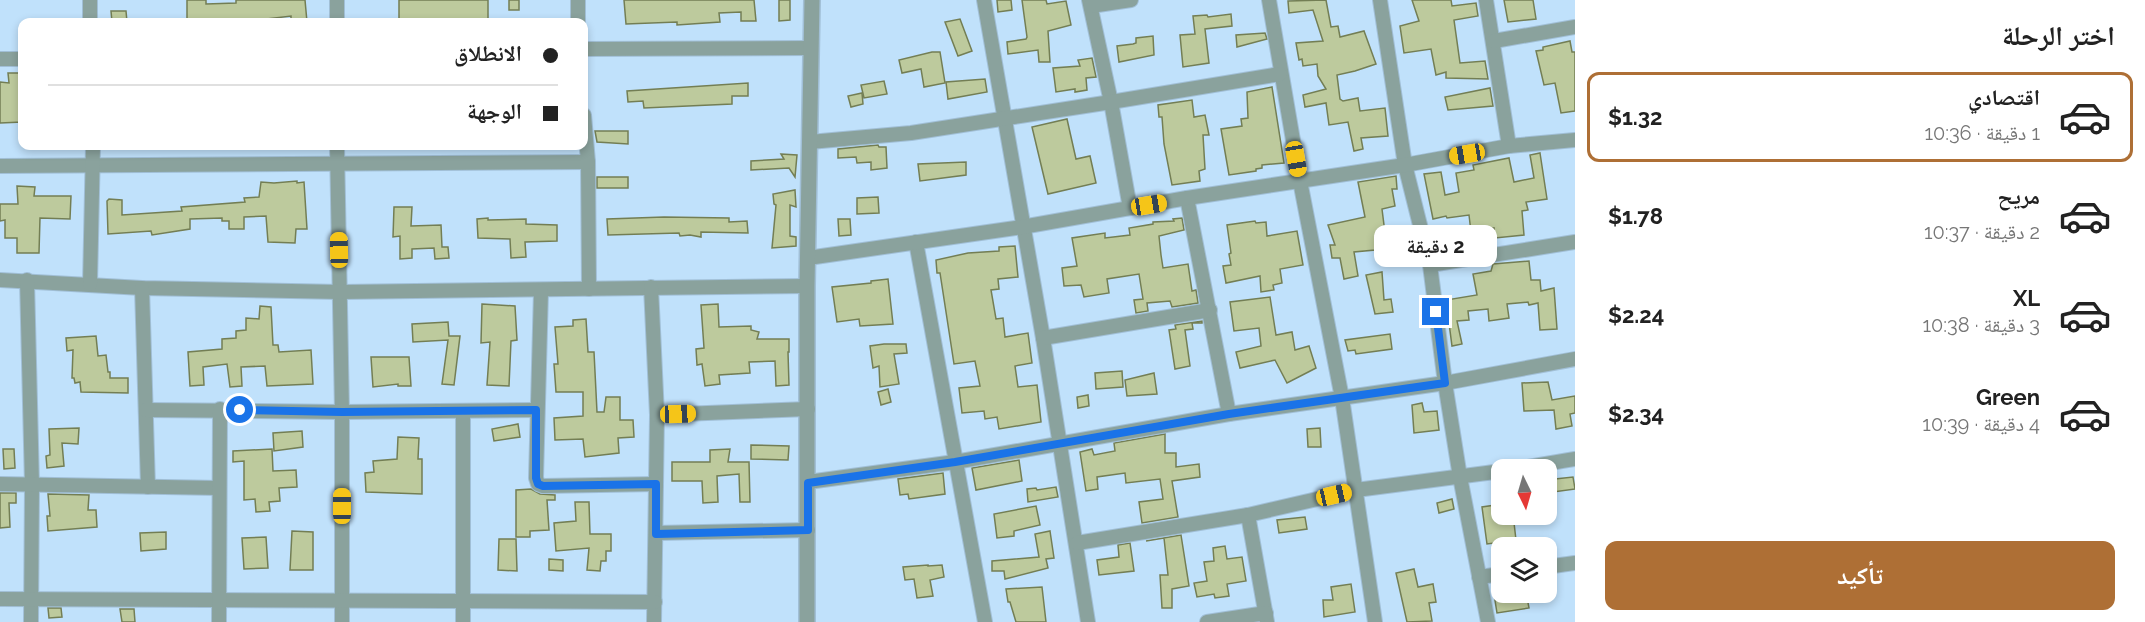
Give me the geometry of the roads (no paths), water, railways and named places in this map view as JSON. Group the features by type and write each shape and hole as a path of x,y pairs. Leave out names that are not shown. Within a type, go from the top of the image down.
{"street":[{"path":"90,0 90,18"},
{"path":"337,0 337,18"},
{"path":"578,0 578,18"},
{"path":"807,622 807,286 812,0"},
{"path":"984,0 1043,338 1088,622"},
{"path":"1130,208 1090,3 1131,0"},
{"path":"1269,0 1280,74 1342,398 1375,622"},
{"path":"1380,0 1405,165 1430,265 1460,477 1488,622"},
{"path":"1486,0 1509,147"},
{"path":"1494,41 1575,27"},
{"path":"588,49 811,48"},
{"path":"0,58 18,59"},
{"path":"810,142 911,133 1280,74"},
{"path":"808,258 1022,227 1187,198 1509,147 1575,140"},
{"path":"90,284 93,150"},
{"path":"337,150 342,412 342,622"},
{"path":"587,150 589,289"},
{"path":"0,166 588,162"},
{"path":"1187,198 1229,414"},
{"path":"916,242 984,622"},
{"path":"1430,265 1575,242"},
{"path":"0,280 142,288 340,292 807,286"},
{"path":"27,280 32,485 31,622"},
{"path":"651,287 657,415 654,622"},
{"path":"142,288 148,487"},
{"path":"541,291 536,410 536,478 538,484 543,486 656,484"},
{"path":"1043,338 1210,310"},
{"path":"808,483 955,462 1229,414 1445,383 1575,360"},
{"path":"219,622 220,409"},
{"path":"657,415 808,409"},
{"path":"146,410 342,412 536,410"},
{"path":"463,411 463,622"},
{"path":"1557,462 1575,459"},
{"path":"1077,543 1248,515 1356,490 1491,473"},
{"path":"0,484 219,488"},
{"path":"1207,622 1266,617 1248,515"},
{"path":"656,534 808,530"},
{"path":"1557,565 1575,563"},
{"path":"1479,577 1491,575"},
{"path":"0,599 655,602"}]}
